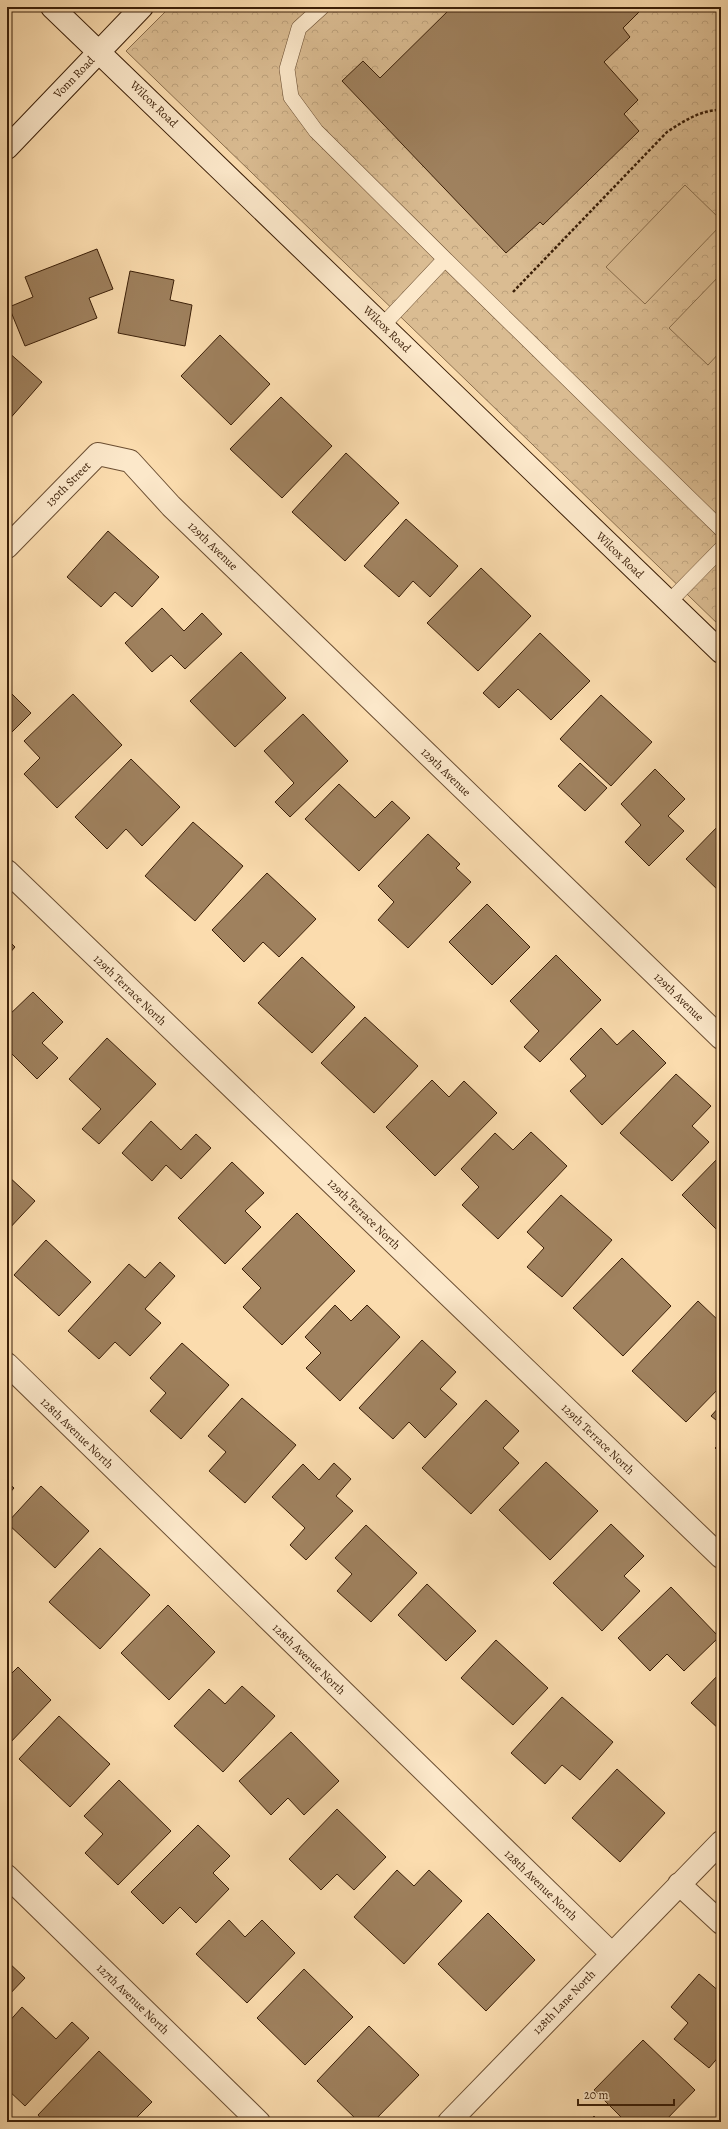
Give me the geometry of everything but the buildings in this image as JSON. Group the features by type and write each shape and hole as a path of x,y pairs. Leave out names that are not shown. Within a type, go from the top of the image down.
{"street":[{"name":"Wilcox Road","path":"52,7 721,652"},
{"name":"Vonn Road","path":"7,148 142,7"},
{"name":"130th Street","path":"7,547 98,454 130,461 171,506"},
{"name":"129th Avenue","path":"171,506 721,1038"},
{"name":"129th Terrace North","path":"7,871 721,1557"},
{"name":"128th Avenue North","path":"7,1364 611,1953"},
{"name":"128th Lane North","path":"449,2122 611,1953 721,1842"},
{"name":"127th Avenue North","path":"7,1876 259,2122"},
{"path":"679,1884 721,1923"}],"lane":[{"path":"322,7 299,28 287,69 291,97 316,131 721,528"},
{"path":"383,325 445,259"},
{"path":"669,602 721,549"}],"path":[{"path":"496,309 667,132 690,117 712,110 721,110"}],"green space":[{"path":"170,7 721,7 721,627 126,51"},
{"path":"685,185 721,220 721,225 645,304 606,267"},
{"path":"721,274 721,351 708,365 669,328"}]}
